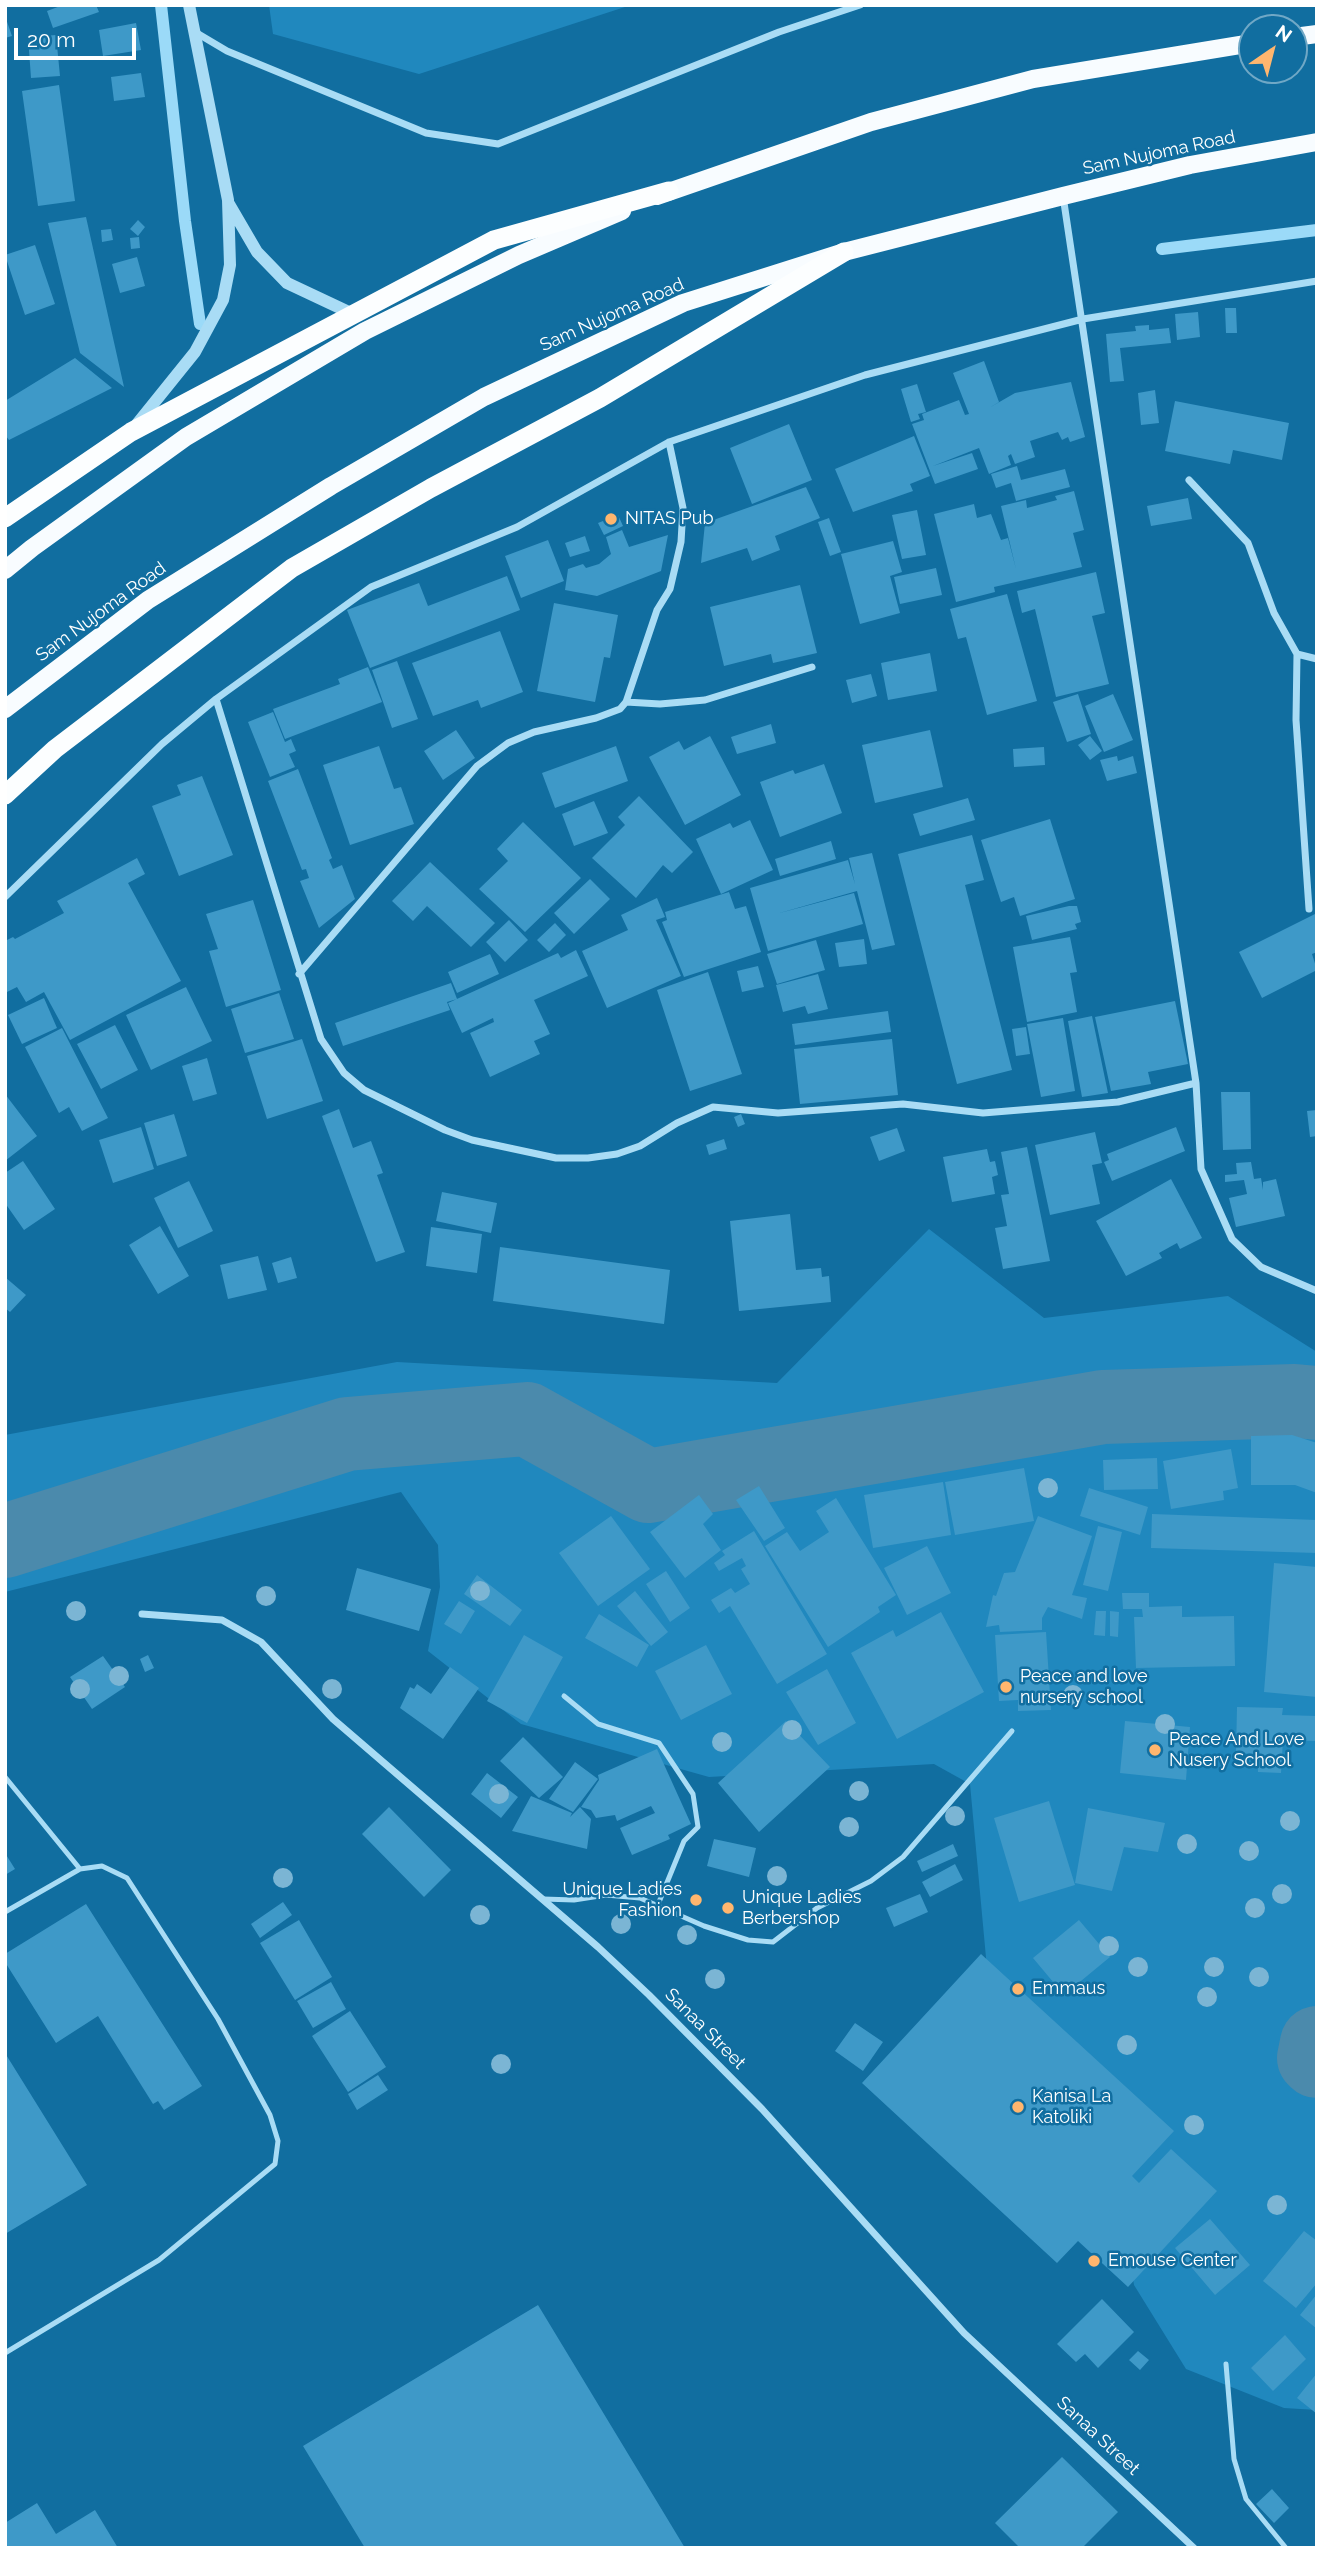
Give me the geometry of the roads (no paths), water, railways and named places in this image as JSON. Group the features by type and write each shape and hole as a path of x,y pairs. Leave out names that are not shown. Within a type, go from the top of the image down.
{"highway":[{"path":"5,518 131,432 494,240 669,191"},
{"path":"5,795 66,740 292,568 431,488 600,398 844,252"}],"main road":[{"path":"5,570 187,438 365,331 519,255 669,191 871,122 1033,79 1238,45"},
{"name":"Sam Nujoma Road","path":"5,709 148,600 331,486 484,397 684,303 844,252 1063,196 1190,165 1317,142"}],"street":[{"path":"131,432 195,352 223,300 230,265 228,200 189,5"},
{"path":"193,30 227,51 425,133 498,144 779,32 860,5"},
{"path":"1063,196 1196,1083 1201,1169 1232,1239 1261,1267 1317,1291"},
{"path":"228,200 257,252 287,283 355,315"},
{"path":"5,897 163,744 216,699 371,587 517,527 669,442 865,375 1083,319 1317,281"},
{"path":"299,974 477,766 508,743 596,718 620,709 626,702 657,610 670,589 681,542 684,508 669,442"},
{"path":"1189,480 1248,543 1274,613 1297,654 1296,720 1309,909"},
{"path":"1297,654 1317,659"},
{"path":"626,702 660,704 705,700 812,667"},
{"path":"216,699 321,1039 344,1073 364,1090 401,1110 472,1140 556,1158 617,1154 640,1146 677,1123 713,1107 778,1113 903,1104 983,1113 1118,1102 1196,1083"},
{"name":"Sanaa Street","path":"142,1614 222,1620 261,1642 333,1719 543,1899 649,1995 762,2109 964,2333 1194,2548"}],"lane":[{"path":"564,1696 598,1724 659,1742 693,1794 698,1827 684,1842 657,1907"},
{"path":"543,1899 574,1900 606,1895 640,1898 735,1936 773,1942 817,1909 871,1881 903,1857 1012,1731"},
{"path":"5,1777 80,1869"},
{"path":"5,1912 80,1869 102,1866 127,1878 218,2019 271,2115 278,2141 275,2164 159,2260 5,2353"},
{"path":"1226,2364 1234,2459 1246,2499 1286,2548"}],"waterway":[{"path":"161,5 185,221 200,324"},
{"path":"1162,249 1317,230"},
{"path":"5,1541 347,1434 527,1419 648,1486 1103,1407 1295,1401 1317,1403"},
{"path":"1317,2043 1314,2058 1317,2061"}],"place":[{"name":"NITAS Pub","path":"611,519"},
{"name":"Peace and love nursery school","path":"1006,1687"},
{"name":"Peace And Love Nusery School","path":"1155,1750"},
{"name":"Unique Ladies Fashion","path":"696,1900"},
{"name":"Unique Ladies Berbershop","path":"728,1908"},
{"name":"Emmaus","path":"1018,1989"},
{"name":"Kanisa La Katoliki","path":"1018,2107"},
{"name":"Emouse Center","path":"1094,2261"}]}
